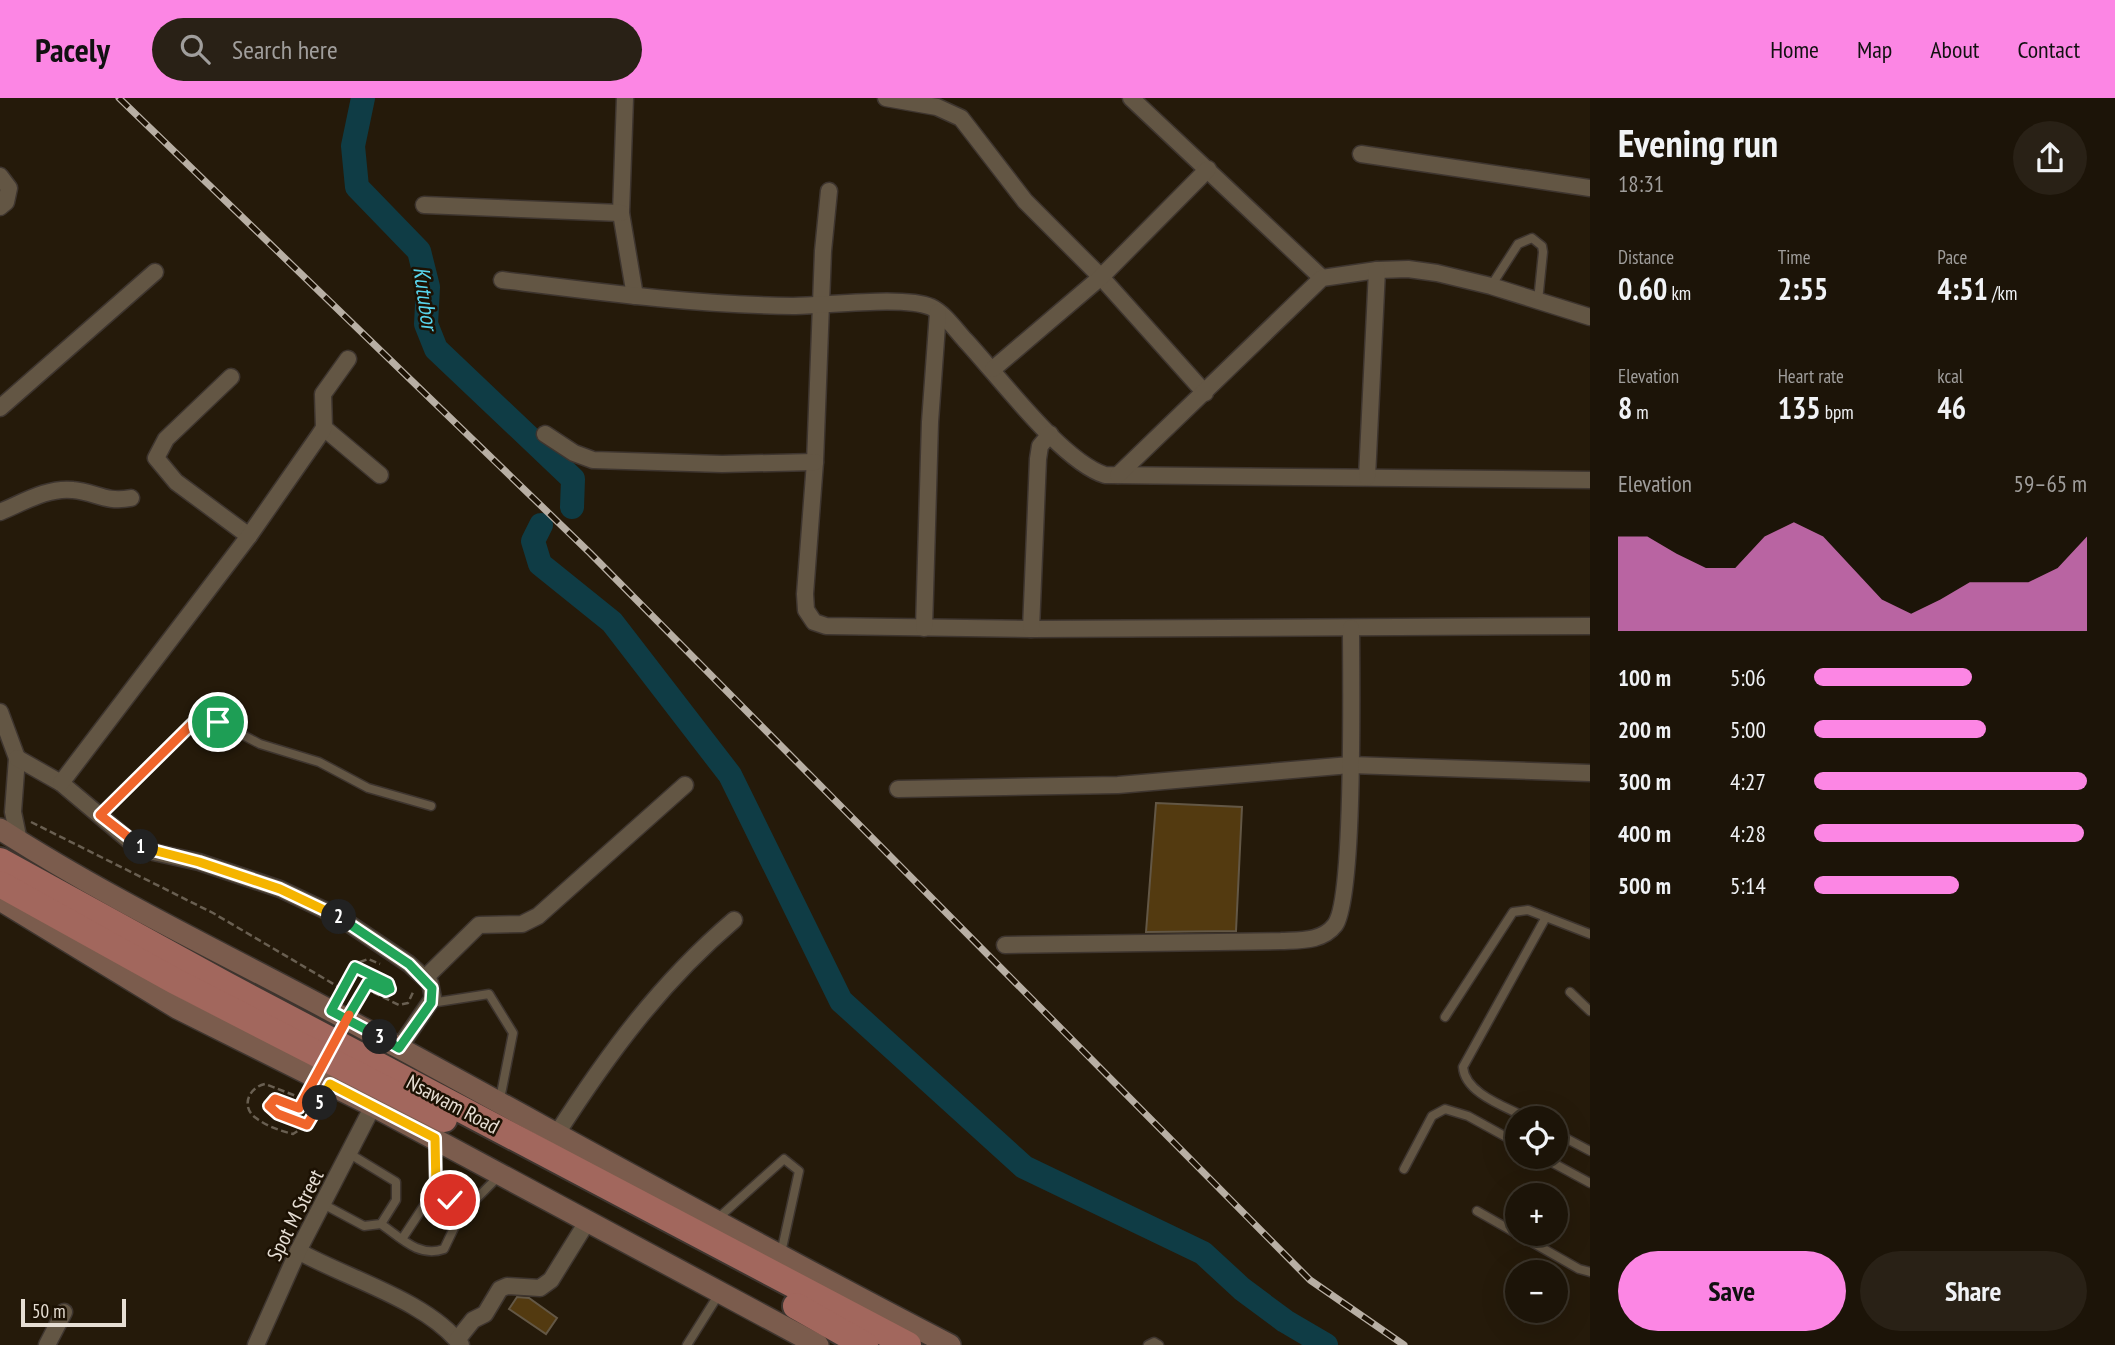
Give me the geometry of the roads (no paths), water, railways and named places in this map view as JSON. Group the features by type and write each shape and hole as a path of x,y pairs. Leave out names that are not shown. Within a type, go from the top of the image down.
{"highway":[{"name":"Nsawam Road","path":"0,861 224,984 908,1345"},
{"name":"Nsawam Road","path":"0,884 173,980 455,1125 865,1345"}],"main road":[{"path":"6,821 19,841 127,906 399,1048 715,1221 950,1345"},
{"path":"0,900 177,1008 435,1138 587,1223 818,1345"}],"street":[{"path":"625,98 621,213 635,296"},
{"path":"886,98 937,107 961,118 1025,201 1101,277 1205,393"},
{"path":"1131,98 1322,278"},
{"path":"1361,154 1590,188"},
{"path":"993,369 1101,277 1208,169"},
{"path":"0,176 9,188 6,202 0,207"},
{"path":"829,191 820,305 815,462 805,594 810,617 814,622 826,626 1031,629 1590,625"},
{"path":"424,205 621,213"},
{"path":"1118,475 1322,278 1377,270 1408,269 1491,286 1590,317"},
{"path":"1367,477 1377,270"},
{"path":"0,408 155,272"},
{"path":"502,280 635,296 794,306 915,303 938,312 1050,434 1096,472 1118,475 1590,480"},
{"path":"924,628 930,422 938,312"},
{"path":"61,783 249,536 324,428 323,394 348,359"},
{"path":"231,377 166,439 156,458 176,482 249,536"},
{"path":"324,428 380,475"},
{"path":"545,433 574,453 593,460 722,464 815,462"},
{"path":"1031,629 1038,459 1040,446 1050,434"},
{"path":"0,512 54,490 74,489 113,502 131,498"},
{"path":"1005,946 1314,939 1334,928 1342,908 1350,765 1351,628"},
{"path":"0,712 17,758 6,821"},
{"path":"17,758 61,783 131,842 149,851 199,862 280,889 339,917 419,981 432,988 431,1003 399,1048"},
{"path":"898,789 1118,785 1350,765 1590,773"},
{"path":"419,981 479,925 522,924 538,916 685,785"},
{"path":"556,1135 624,1033 672,979 734,920"},
{"name":"Spot M Street","path":"256,1345 298,1251 373,1106"},
{"path":"298,1251 411,1307 437,1322 459,1343 473,1320 485,1314 500,1289 508,1286 540,1288 551,1280 587,1223"},
{"path":"47,1345 64,1312"}],"lane":[{"path":"1491,286 1518,244 1532,238 1542,246 1543,252 1538,301"},
{"path":"100,815 199,717 218,722 260,744 319,762 368,788 431,806"},
{"path":"1445,1017 1513,912 1522,909 1590,934"},
{"path":"1506,1106 1472,1087 1464,1075 1463,1067 1546,917"},
{"path":"1570,992 1590,1011"},
{"path":"431,1003 489,994 499,1006 513,1033 499,1103"},
{"path":"1404,1169 1432,1116 1446,1110 1468,1116 1505,1136"},
{"path":"402,1239 436,1189 435,1138"},
{"path":"1568,1139 1590,1151"},
{"path":"350,1154 396,1182 396,1200 381,1224"},
{"path":"715,1221 784,1160 799,1171 781,1256"},
{"path":"1564,1169 1590,1183"},
{"path":"323,1203 365,1226 381,1224 422,1252 444,1249 465,1205 474,1201 500,1175"},
{"path":"436,1189 443,1196 465,1205"},
{"path":"1477,1211 1579,1269 1590,1272"},
{"path":"687,1345 720,1292"},
{"path":"1148,1345 1154,1342 1159,1345"}],"waterway":[{"name":"Kutubor","path":"363,98 353,146 357,187 419,251 428,287 426,324 436,349 573,479 572,507"},
{"path":"541,525 533,541 540,564 612,622 730,775 841,1001 1024,1167 1203,1253 1242,1289 1285,1321 1326,1345"}],"railway":[{"path":"119,98 590,553 1310,1280 1404,1345"}]}
